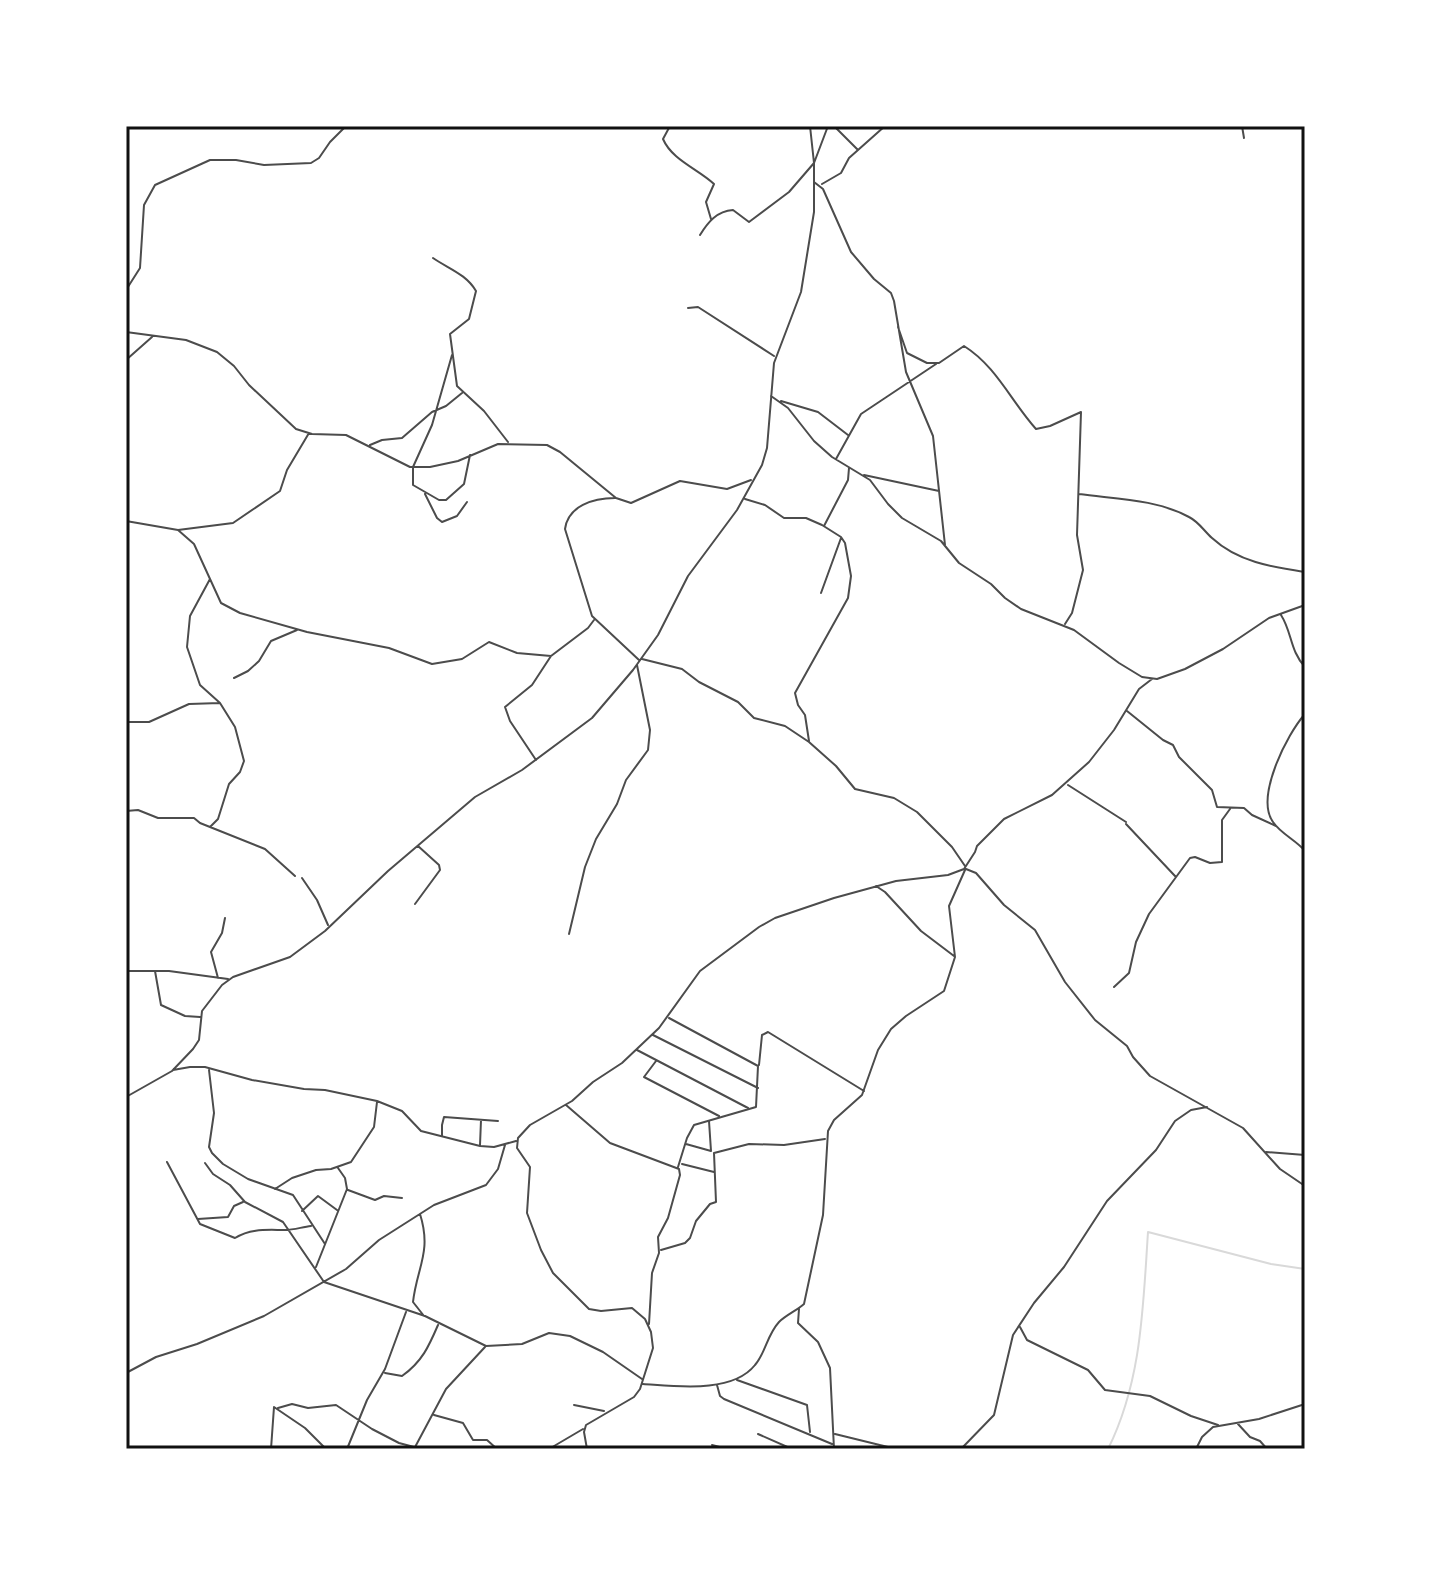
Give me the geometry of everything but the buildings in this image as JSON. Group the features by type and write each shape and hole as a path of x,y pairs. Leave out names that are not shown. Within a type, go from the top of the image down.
{"street":[{"path":"126,290 140,268 144,205 155,185 210,160 264,165 309,164 319,158 328,143 346,126"},
{"path":"670,126 663,139 665,145 714,184 706,202 711,220"},
{"path":"126,971 155,970 229,979 290,957 329,928 417,845 482,791 512,777 592,718 637,665 658,635 698,561 725,528 762,465 767,448 769,395 775,357 801,292 814,212 810,126"},
{"path":"700,235 721,212 732,210 749,222 789,192 814,163 828,126"},
{"path":"834,126 845,140 858,149"},
{"path":"821,185 841,173 858,149 885,126"},
{"path":"1242,126 1244,138"},
{"path":"814,182 821,185 858,262 891,293 904,365 933,436 945,546"},
{"path":"433,258 449,270 464,275 476,291 469,319 450,334 456,382 484,411 508,443"},
{"path":"688,308 698,307 775,357"},
{"path":"898,327 908,354 927,363 939,363"},
{"path":"126,332 186,340 217,352 293,427 309,433 344,435 404,465 437,466 458,461 487,447 508,443 541,444 555,448 616,498 631,503 680,481 727,489 752,480"},
{"path":"126,360 154,335"},
{"path":"836,460 861,414 964,346 987,363 1037,430 1081,412 1078,542 1083,570 1072,613 1064,625"},
{"path":"452,354 432,425 413,467 413,485 443,500 456,493 465,481 470,455"},
{"path":"368,446 382,440 400,439 463,392"},
{"path":"769,395 818,412 848,435"},
{"path":"779,401 814,441 836,460 863,475 894,512 945,546 959,563 991,584 1014,605 1064,625 1128,669 1152,679"},
{"path":"126,521 178,530 232,523 273,498 281,489 287,470 309,433"},
{"path":"824,526 848,480 848,467"},
{"path":"863,475 940,492"},
{"path":"932,488 940,484"},
{"path":"425,493 442,522 457,516 467,502"},
{"path":"1079,494 1143,502 1171,509 1190,517 1212,538 1249,561 1305,572"},
{"path":"616,498 580,506 565,524 573,561 581,576 594,619 640,660 682,669 699,682 738,702 754,718 785,726 836,766 855,789 894,798 917,812 952,847 965,868 976,873 1004,905 1035,930 1065,982 1095,1020 1127,1046 1150,1076 1243,1128 1280,1169 1305,1186"},
{"path":"744,498 765,505 784,518 806,518 824,526 845,543 851,576 848,598 795,693 796,701 805,715 809,742"},
{"path":"178,530 194,544 225,607 298,629 376,644 436,664 462,659 489,642 517,653 551,656"},
{"path":"821,593 841,537"},
{"path":"210,827 218,819 229,784 244,761 235,727 220,703 200,685 187,647 190,616 211,578"},
{"path":"716,1383 724,1399 810,1433 834,1447 827,1355 798,1323 800,1308 807,1297 823,1215 828,1162 826,1139 834,1120 864,1091 878,1050 898,1022 944,991 955,957 949,911 951,899 977,846 1004,819 1036,804 1066,784 1101,748 1139,689 1152,679 1195,665 1269,618 1305,605"},
{"path":"1281,615 1296,655 1305,667"},
{"path":"536,760 505,710 532,685 551,656 588,628 594,619"},
{"path":"234,678 253,667 271,641 298,629"},
{"path":"569,934 588,857 617,804 626,780 648,750 651,737 637,665"},
{"path":"126,722 149,722 189,704 220,703"},
{"path":"1127,710 1173,745 1179,757 1212,790 1214,804 1230,809 1244,808 1292,837 1305,851"},
{"path":"1276,826 1268,811 1268,794 1279,754 1289,733 1305,714"},
{"path":"1066,784 1126,823 1176,877"},
{"path":"1114,987 1129,973 1139,935 1149,914 1190,858 1210,863 1222,862 1222,820 1230,809"},
{"path":"126,811 138,810 158,818 194,818 265,849 295,876"},
{"path":"415,904 440,870 439,865 417,845"},
{"path":"126,1097 172,1071 190,1067 209,1068 252,1080 377,1101 402,1111 421,1131 480,1146 505,1145 516,1141 530,1125 566,1105 593,1082 615,1069 667,1017 700,971 759,927 775,918 876,886 957,873 965,868"},
{"path":"302,878 317,900 329,928"},
{"path":"876,886 921,931 955,957"},
{"path":"218,979 211,952 222,933 225,918"},
{"path":"155,970 161,1005 185,1016 200,1017"},
{"path":"172,1071 198,1043 200,1017 211,996 229,979"},
{"path":"667,1017 758,1066"},
{"path":"677,1168 694,1125 758,1105 762,1035 768,1032 864,1091"},
{"path":"652,1034 758,1088"},
{"path":"635,1049 749,1109"},
{"path":"657,1060 644,1077 720,1116"},
{"path":"209,1068 214,1113 210,1138 212,1153 223,1164 274,1190 293,1195 325,1244"},
{"path":"274,1190 294,1177 338,1168 356,1157 371,1133 377,1101"},
{"path":"549,1449 634,1397 643,1382 653,1348 649,1325 652,1273 659,1251 658,1237 668,1218 680,1175 677,1168 610,1143 566,1105"},
{"path":"961,1449 994,1415 1013,1335 1064,1267 1107,1201 1146,1161 1175,1121 1191,1110 1209,1107"},
{"path":"443,1137 444,1117 498,1121"},
{"path":"480,1146 481,1120"},
{"path":"659,1251 685,1243 696,1221 710,1204 716,1202 709,1120"},
{"path":"685,1143 712,1152 753,1144 784,1145 826,1139"},
{"path":"516,1141 517,1148 530,1167 527,1213 553,1273 589,1309 632,1308 649,1325"},
{"path":"126,1373 156,1357 264,1316 346,1269 379,1240 420,1214 452,1197 484,1187 495,1175 505,1145"},
{"path":"1265,1152 1305,1155"},
{"path":"167,1162 202,1225 235,1238 243,1233 269,1228 289,1230 311,1226"},
{"path":"205,1163 245,1202 281,1220 324,1282 425,1316"},
{"path":"680,1164 714,1172"},
{"path":"316,1269 347,1189 345,1178 338,1168"},
{"path":"347,1189 375,1200 384,1196 402,1198"},
{"path":"302,1211 317,1196 338,1211"},
{"path":"196,1219 228,1217 236,1204 245,1202"},
{"path":"420,1214 426,1250 412,1299 415,1307 439,1324 486,1346 522,1344 546,1333 565,1335 603,1352 643,1382 716,1383 736,1379 755,1366 768,1338 781,1320 800,1308"},
{"path":"347,1449 358,1420 383,1373 406,1312"},
{"path":"383,1373 402,1376 413,1368 427,1352 439,1324"},
{"path":"1019,1326 1027,1340 1088,1370 1105,1390 1150,1396 1218,1425 1238,1424 1305,1404"},
{"path":"275,1407 331,1405 399,1443 414,1448 455,1377 486,1346"},
{"path":"736,1379 807,1405 810,1433"},
{"path":"574,1405 605,1412"},
{"path":"271,1449 275,1407"},
{"path":"275,1407 305,1428 326,1449"},
{"path":"434,1415 463,1423 473,1440 487,1440 497,1449"},
{"path":"1238,1424 1267,1449"},
{"path":"1196,1449 1207,1431 1218,1425"},
{"path":"584,1428 587,1449"},
{"path":"758,1434 792,1449"},
{"path":"835,1434 896,1449"},
{"path":"712,1445 727,1449"}],"waterway":[{"path":"1108,1449 1128,1397 1139,1343 1148,1232 1271,1264 1305,1269"}]}
